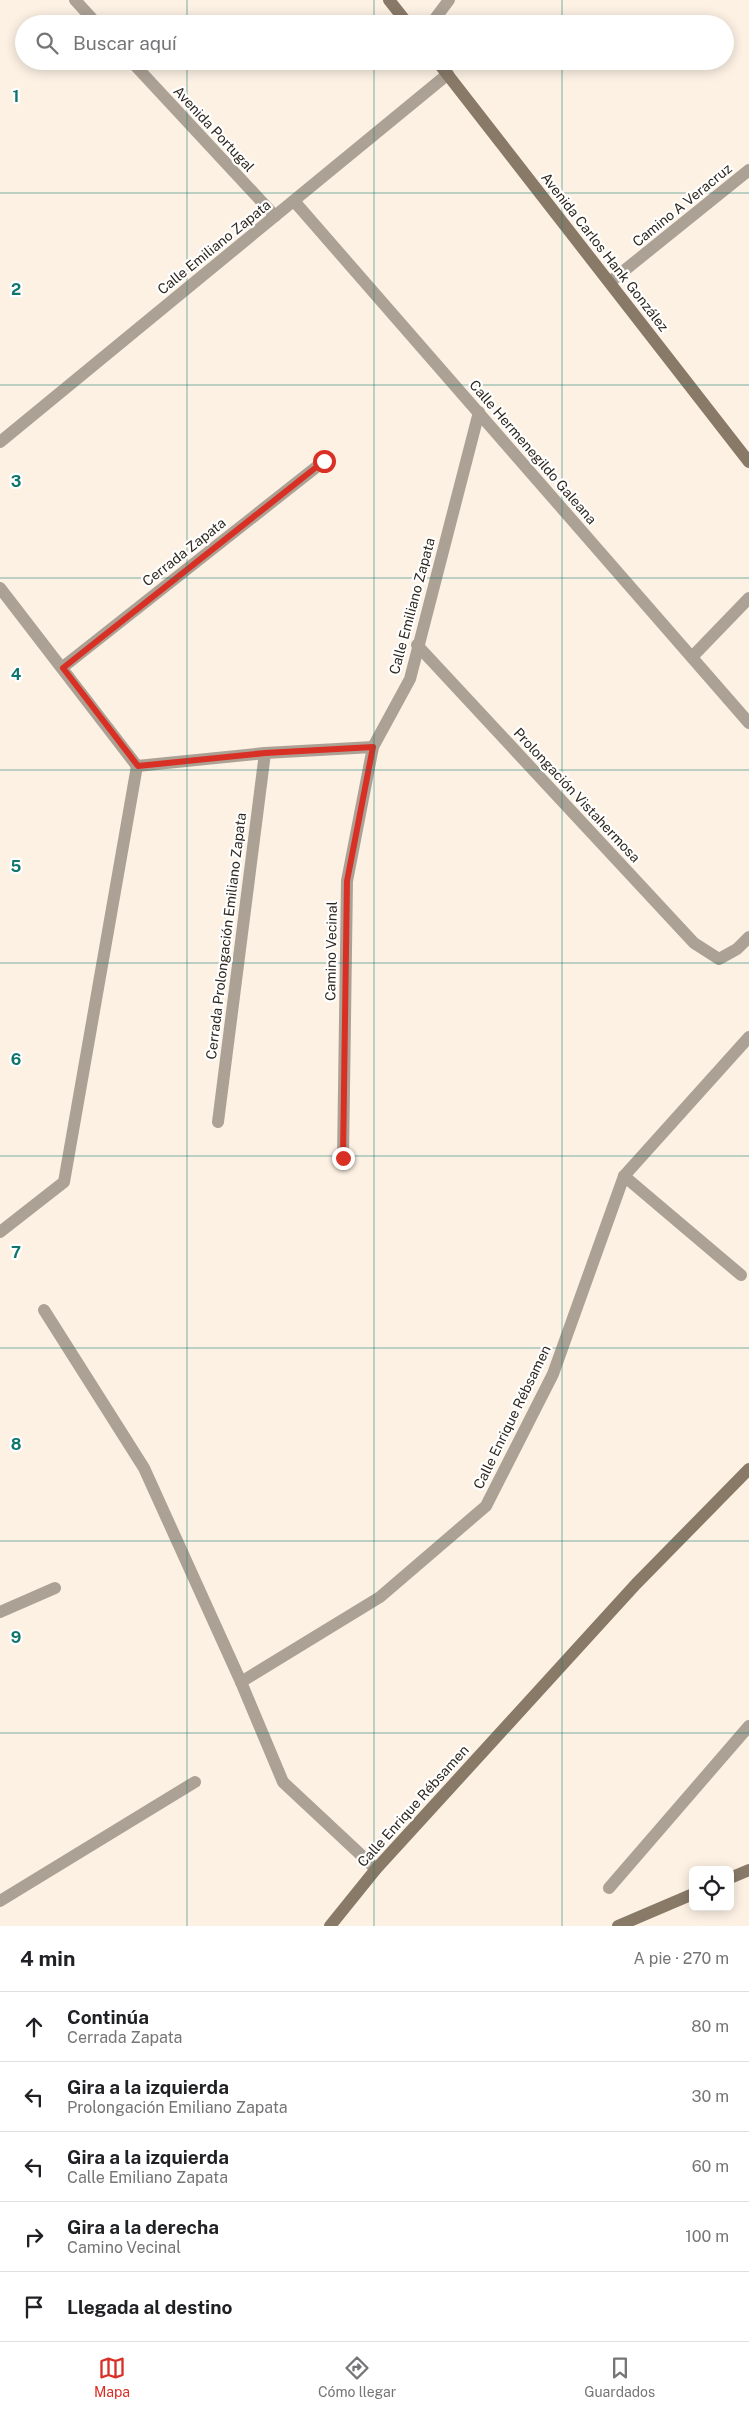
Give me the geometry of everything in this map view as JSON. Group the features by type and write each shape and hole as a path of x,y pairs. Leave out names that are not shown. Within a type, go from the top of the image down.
{"street":[{"path":"75,0 89,15"},
{"path":"389,0 401,15"},
{"path":"438,15 449,0"},
{"name":"Avenida Portugal","path":"139,70 275,216"},
{"name":"Avenida Carlos Hank González","path":"445,70 749,462"},
{"name":"Calle Emiliano Zapata","path":"0,442 448,74"},
{"name":"Camino A Veracruz","path":"610,282 749,170"},
{"name":"Calle Hermenegildo Galeana","path":"294,200 749,722"},
{"name":"Calle Emiliano Zapata","path":"373,747 410,679 417,645 479,412"},
{"name":"Cerrada Zapata","path":"63,668 324,461"},
{"path":"0,588 138,766 64,1182 0,1232"},
{"path":"692,657 749,598"},
{"name":"Prolongación Vistahermosa","path":"417,645 694,943 719,960 737,949 749,937"},
{"path":"138,766 265,753 373,747"},
{"name":"Camino Vecinal","path":"343,1158 347,881 373,747"},
{"name":"Cerrada Prolongación Emiliano Zapata","path":"218,1122 265,753"},
{"name":"Calle Enrique Rébsamen","path":"241,1682 380,1598 486,1506 553,1374 624,1176 749,1037"},
{"path":"624,1176 741,1275"},
{"path":"44,1310 144,1468 241,1682 283,1782 376,1869"},
{"name":"Calle Enrique Rébsamen","path":"330,1926 376,1869 636,1584 749,1469"},
{"path":"0,1612 56,1588"},
{"path":"609,1888 749,1726"},
{"path":"0,1901 195,1782"},
{"path":"734,1876 749,1870"},
{"path":"618,1926 689,1896"}],"route":[{"path":"324,461 63,668 138,766 265,753 373,747 347,881 343,1158"}]}
